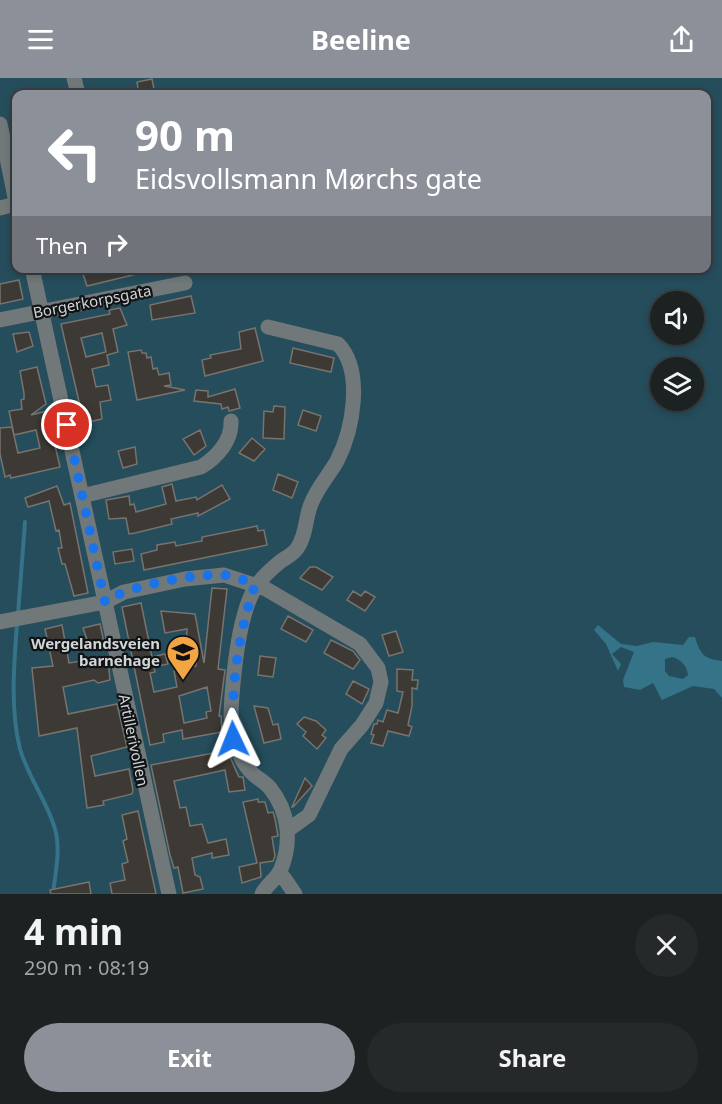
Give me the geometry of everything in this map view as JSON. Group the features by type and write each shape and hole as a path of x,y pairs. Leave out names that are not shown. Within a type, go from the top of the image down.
{"street":[{"path":"0,124 12,183"},
{"name":"Artillerivollen","path":"33,273 169,894"},
{"name":"Borgerkorpsgata","path":"0,320 185,283"},
{"path":"262,894 266,886 278,876 288,830 286,816 279,802 269,787 252,773 240,757 233,739 231,699 243,616 255,585 296,550 303,538 312,502 337,460 346,439 353,388 348,361 338,344 268,327"},
{"path":"82,496 201,467 230,438 231,421"},
{"path":"3,621 105,602 124,592 206,576 224,575 255,585 360,644 378,668 381,682 380,694 373,709 341,749 309,815 288,830"},
{"path":"278,876 284,878 295,894"}],"shaded area":[{"path":"0,78 722,78 722,894 0,894"},
{"path":"598,625 621,644 637,646 653,642 683,645 689,637 695,637 704,655 722,661 722,698 714,689 693,686 662,700 653,683 640,690 624,687 623,680 634,652 621,647 612,654 621,664 618,671 606,644 594,630","holes":["675,658 681,661 686,669 688,675 683,679 669,676 665,671 665,659"]}],"building":[{"path":"152,79 154,90 138,90 137,82"},
{"path":"83,273 141,273 87,286"},
{"path":"19,280 23,299 0,304 0,284"},
{"path":"191,296 195,313 152,320 150,305"},
{"path":"120,308 127,325 113,329 118,352 107,355 109,365 92,369 96,387 108,385 111,400 100,402 102,419 84,423 61,324 110,314 109,310","holes":["102,333 106,352 86,357 81,338"]},
{"path":"255,328 263,361 205,376 202,360 211,358 210,355 241,349 239,332"},
{"path":"29,332 33,346 17,352 13,334"},
{"path":"293,348 334,358 331,372 290,363"},
{"path":"141,350 142,353 146,353 147,358 151,357 153,369 157,368 159,375 169,373 171,385 164,386 185,390 137,400 128,352"},
{"path":"37,367 46,404 31,415 47,411 60,467 11,478 10,475 5,477 0,454 0,428 12,427 18,453 40,448 36,430 14,435 9,411 22,409 21,400 24,399 24,393 20,371"},
{"path":"235,389 240,408 229,411 228,407 222,409 221,404 194,401 196,390 208,391 208,397"},
{"path":"274,406 285,407 284,439 263,438 264,411 273,412"},
{"path":"303,410 321,416 316,431 298,425"},
{"path":"200,430 206,446 194,455 183,439"},
{"path":"252,438 265,449 254,461 239,453"},
{"path":"135,447 137,464 123,468 118,451"},
{"path":"278,474 298,482 292,498 273,490"},
{"path":"172,484 176,501 196,497 197,500 222,485 230,499 198,516 198,513 171,519 172,524 129,534 126,518 109,519 106,500 129,496 130,505 134,504 136,512 166,504 162,487"},
{"path":"57,486 64,505 70,503 88,593 74,596 65,564 62,564 58,548 62,548 59,530 56,531 49,501 28,507 25,498"},
{"path":"257,526 258,531 264,530 267,545 144,570 141,554 157,550 157,545 175,542 176,546 202,541 202,537"},
{"path":"132,549 134,561 115,564 113,552"},
{"path":"310,567 316,567 333,577 322,590 300,578"},
{"path":"212,588 227,589 218,669 225,670 219,716 221,716 222,732 183,739 182,730 163,734 164,742 150,745 122,607 141,603 152,657 165,654 168,664 154,667 155,672 150,673 154,692 177,687 174,671 196,666 198,649 186,648 187,629 165,633 161,611 195,614 204,663","holes":["207,687 211,711 206,712 207,718 184,723 179,696"]},
{"path":"353,591 361,596 365,591 375,597 365,611 347,600"},
{"path":"288,616 313,630 306,642 281,629"},
{"path":"100,624 104,642 89,645 83,628"},
{"path":"62,625 69,663 81,661 82,665 108,659 110,680 98,683 94,680 63,687 68,714 117,704 127,747 91,756 95,776 129,769 133,790 132,794 103,801 104,805 87,808 77,728 39,736 32,668 53,666 45,629"},
{"path":"396,631 403,652 389,656 382,635"},
{"path":"331,640 353,651 360,660 353,669 324,653"},
{"path":"260,656 276,658 273,677 258,675"},
{"path":"397,669 413,670 412,680 418,680 417,689 412,688 412,706 408,725 412,727 409,736 388,731 383,746 371,743 374,724 377,724 378,720 383,722 387,710 398,713 403,692 397,691"},
{"path":"353,681 369,689 362,704 346,694"},
{"path":"254,706 268,708 273,725 278,724 281,739 264,743"},
{"path":"304,717 316,721 326,730 322,735 326,738 317,749 303,736 306,732 297,724"},
{"path":"224,751 225,756 230,757 239,777 243,777 245,790 229,792 225,770 174,781 180,808 186,807 190,826 202,824 208,843 226,839 229,855 212,858 212,853 192,858 195,875 200,877 203,889 183,893 178,867 174,868 170,855 151,765"},
{"path":"305,778 312,786 292,807"},
{"path":"258,799 258,802 265,802 268,813 273,812 278,836 272,837 275,856 273,861 260,863 261,877 242,883 239,867 257,863 243,802"},
{"path":"138,811 156,894 112,894 110,883 125,880 122,864 128,862 123,841 127,839 122,815"},
{"path":"89,882 91,894 51,894 50,890"}],"waterway":[{"path":"18,614 25,522"},
{"path":"17,624 14,686 17,734 23,759 47,809 57,837 58,854 53,894"}],"place":[{"name":"Wergelandsveien barnehage","path":"183,681"}],"route":[{"path":"67,425 76,480 82,496 105,602 124,592 206,576 224,575 255,585 243,616 239,640 231,699 233,739"}]}
